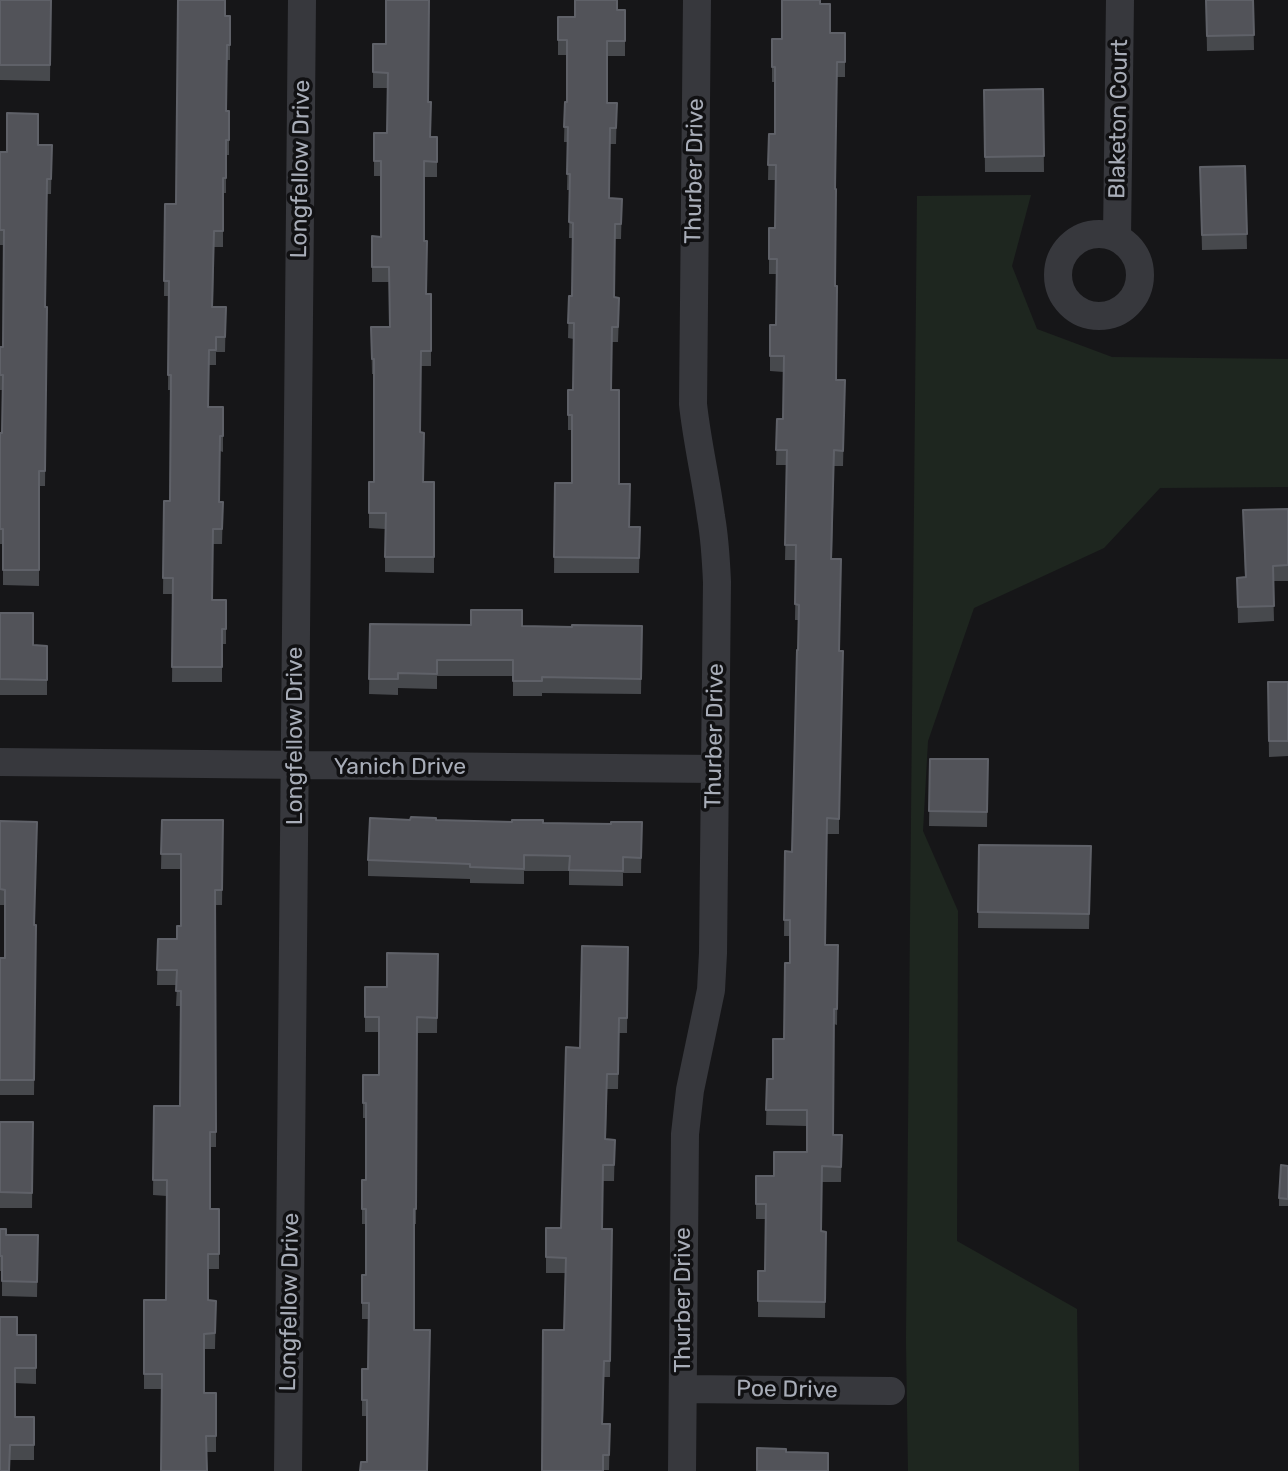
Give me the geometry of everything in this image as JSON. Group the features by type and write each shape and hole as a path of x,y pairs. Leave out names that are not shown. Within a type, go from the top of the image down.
{"street":[{"name":"Longfellow Drive","path":"288,1471 302,0"},
{"name":"Thurber Drive","path":"682,1471 685,1134 690,1090 711,990 713,953 717,582 716,552 693,404 697,0"},
{"name":"Blaketon Court","path":"1117,237 1120,0"},
{"name":"Yanich Drive","path":"0,762 715,769"},
{"name":"Poe Drive","path":"683,1389 891,1391"}],"shaded area":[{"path":"1031,195 1012,266 1037,329 1112,357 1288,359 1288,487 1160,488 1104,548 974,608 928,741 923,831 958,911 957,1241 1077,1309 1079,1471 908,1471 906,1340 917,196"}],"building":[{"path":"0,0 51,0 50,65 0,65"},
{"path":"178,0 225,0 225,16 230,16 226,111 229,111 229,140 226,140 226,178 223,178 223,231 214,231 212,307 226,307 225,337 216,337 216,350 209,350 208,407 223,407 219,502 223,502 222,529 213,529 212,600 226,600 226,629 222,629 222,667 172,667 173,578 163,578 164,501 170,501 171,375 168,375 169,281 164,281 165,204 176,204"},
{"path":"386,0 429,0 428,102 431,102 430,137 437,137 437,162 424,161 424,241 427,241 426,294 431,294 431,351 421,351 420,432 424,433 423,482 434,482 434,557 385,557 386,513 369,513 369,482 374,482 374,359 371,327 390,327 389,267 372,267 372,236 381,237 381,161 374,161 374,133 387,133 388,73 373,72 373,44 386,44"},
{"path":"575,0 617,0 617,10 625,10 625,41 607,41 607,103 617,103 616,128 610,128 609,198 622,199 621,224 615,224 614,297 619,298 618,327 612,327 611,390 619,390 619,484 630,484 629,527 640,527 639,558 554,557 555,483 572,483 572,415 568,415 568,390 573,390 574,323 568,323 569,296 572,296 573,223 569,222 568,127 564,127 567,102 567,40 558,40 558,17 575,17"},
{"path":"782,0 820,0 820,4 830,4 830,33 845,33 845,62 837,62 835,286 836,380 845,380 843,451 834,450 831,559 841,559 839,651 843,651 839,819 827,818 825,945 838,945 837,1009 834,1009 833,1135 842,1135 841,1167 822,1166 821,1231 826,1232 825,1302 758,1301 758,1271 765,1271 766,1204 756,1204 756,1176 774,1176 774,1152 807,1152 807,1110 766,1110 767,1079 773,1079 773,1039 784,1039 785,963 790,963 790,920 784,920 785,851 792,852 799,605 795,604 796,545 785,545 787,450 776,450 777,419 783,419 784,356 770,356 770,325 776,325 777,259 769,259 769,228 775,228 776,165 768,165 769,134 775,134 775,67 772,67 772,39 782,39"},
{"path":"1206,0 1253,0 1254,35 1207,36"},
{"path":"1043,89 1044,156 985,157 984,90"},
{"path":"7,113 38,114 38,145 52,145 51,179 47,179 45,471 39,471 39,570 3,570 3,529 0,529 3,375 0,375 0,347 3,347 4,230 0,230 0,152 7,152"},
{"path":"1245,166 1247,234 1202,235 1200,167"},
{"path":"1288,509 1288,565 1273,566 1274,606 1238,607 1237,578 1246,577 1243,510"},
{"path":"471,610 522,610 522,626 642,626 641,679 542,677 542,681 513,681 513,660 437,660 437,674 398,673 398,679 369,679 370,624 471,625"},
{"path":"0,613 33,613 33,645 47,646 47,680 0,679"},
{"path":"1268,682 1288,682 1288,741 1269,741"},
{"path":"930,759 988,759 987,812 929,811"},
{"path":"411,817 512,822 543,820 543,823 642,822 641,858 623,857 623,871 569,870 570,856 524,855 524,869 368,860 370,818 410,820"},
{"path":"162,820 223,820 222,890 215,890 216,1132 210,1132 210,1209 219,1209 219,1254 208,1254 208,1300 216,1301 215,1333 204,1334 204,1393 216,1393 216,1436 206,1436 207,1471 161,1471 162,1374 144,1374 144,1300 166,1300 167,1180 153,1180 154,1106 180,1106 181,991 176,991 177,970 157,970 158,939 177,939 177,926 181,926 181,854 161,854"},
{"path":"0,821 37,822 34,1080 0,1080 0,958 5,958 5,890 0,889"},
{"path":"979,845 1091,846 1089,914 978,912"},
{"path":"582,946 628,947 627,1018 619,1018 618,1074 607,1074 605,1139 615,1140 614,1165 603,1165 602,1229 612,1229 610,1361 604,1361 602,1424 610,1424 609,1455 603,1455 603,1471 542,1471 543,1330 564,1330 566,1258 546,1257 546,1228 561,1228 566,1047 580,1048"},
{"path":"387,953 438,954 437,1018 417,1017 414,1330 430,1330 427,1471 360,1471 361,1462 367,1462 367,1400 362,1400 362,1369 368,1369 369,1303 362,1303 362,1275 366,1275 366,1209 362,1209 362,1180 366,1180 366,1103 363,1103 363,1075 379,1075 379,1017 365,1017 365,987 387,987"},
{"path":"0,1122 33,1122 32,1193 0,1192"},
{"path":"1281,1165 1288,1166 1288,1199 1279,1198"},
{"path":"0,1229 6,1229 6,1235 38,1235 37,1282 2,1281"},
{"path":"0,1317 17,1317 17,1335 36,1335 36,1368 15,1368 15,1417 34,1417 34,1445 10,1445 9,1471 0,1471"},
{"path":"757,1448 828,1453 828,1471 757,1471"}]}
